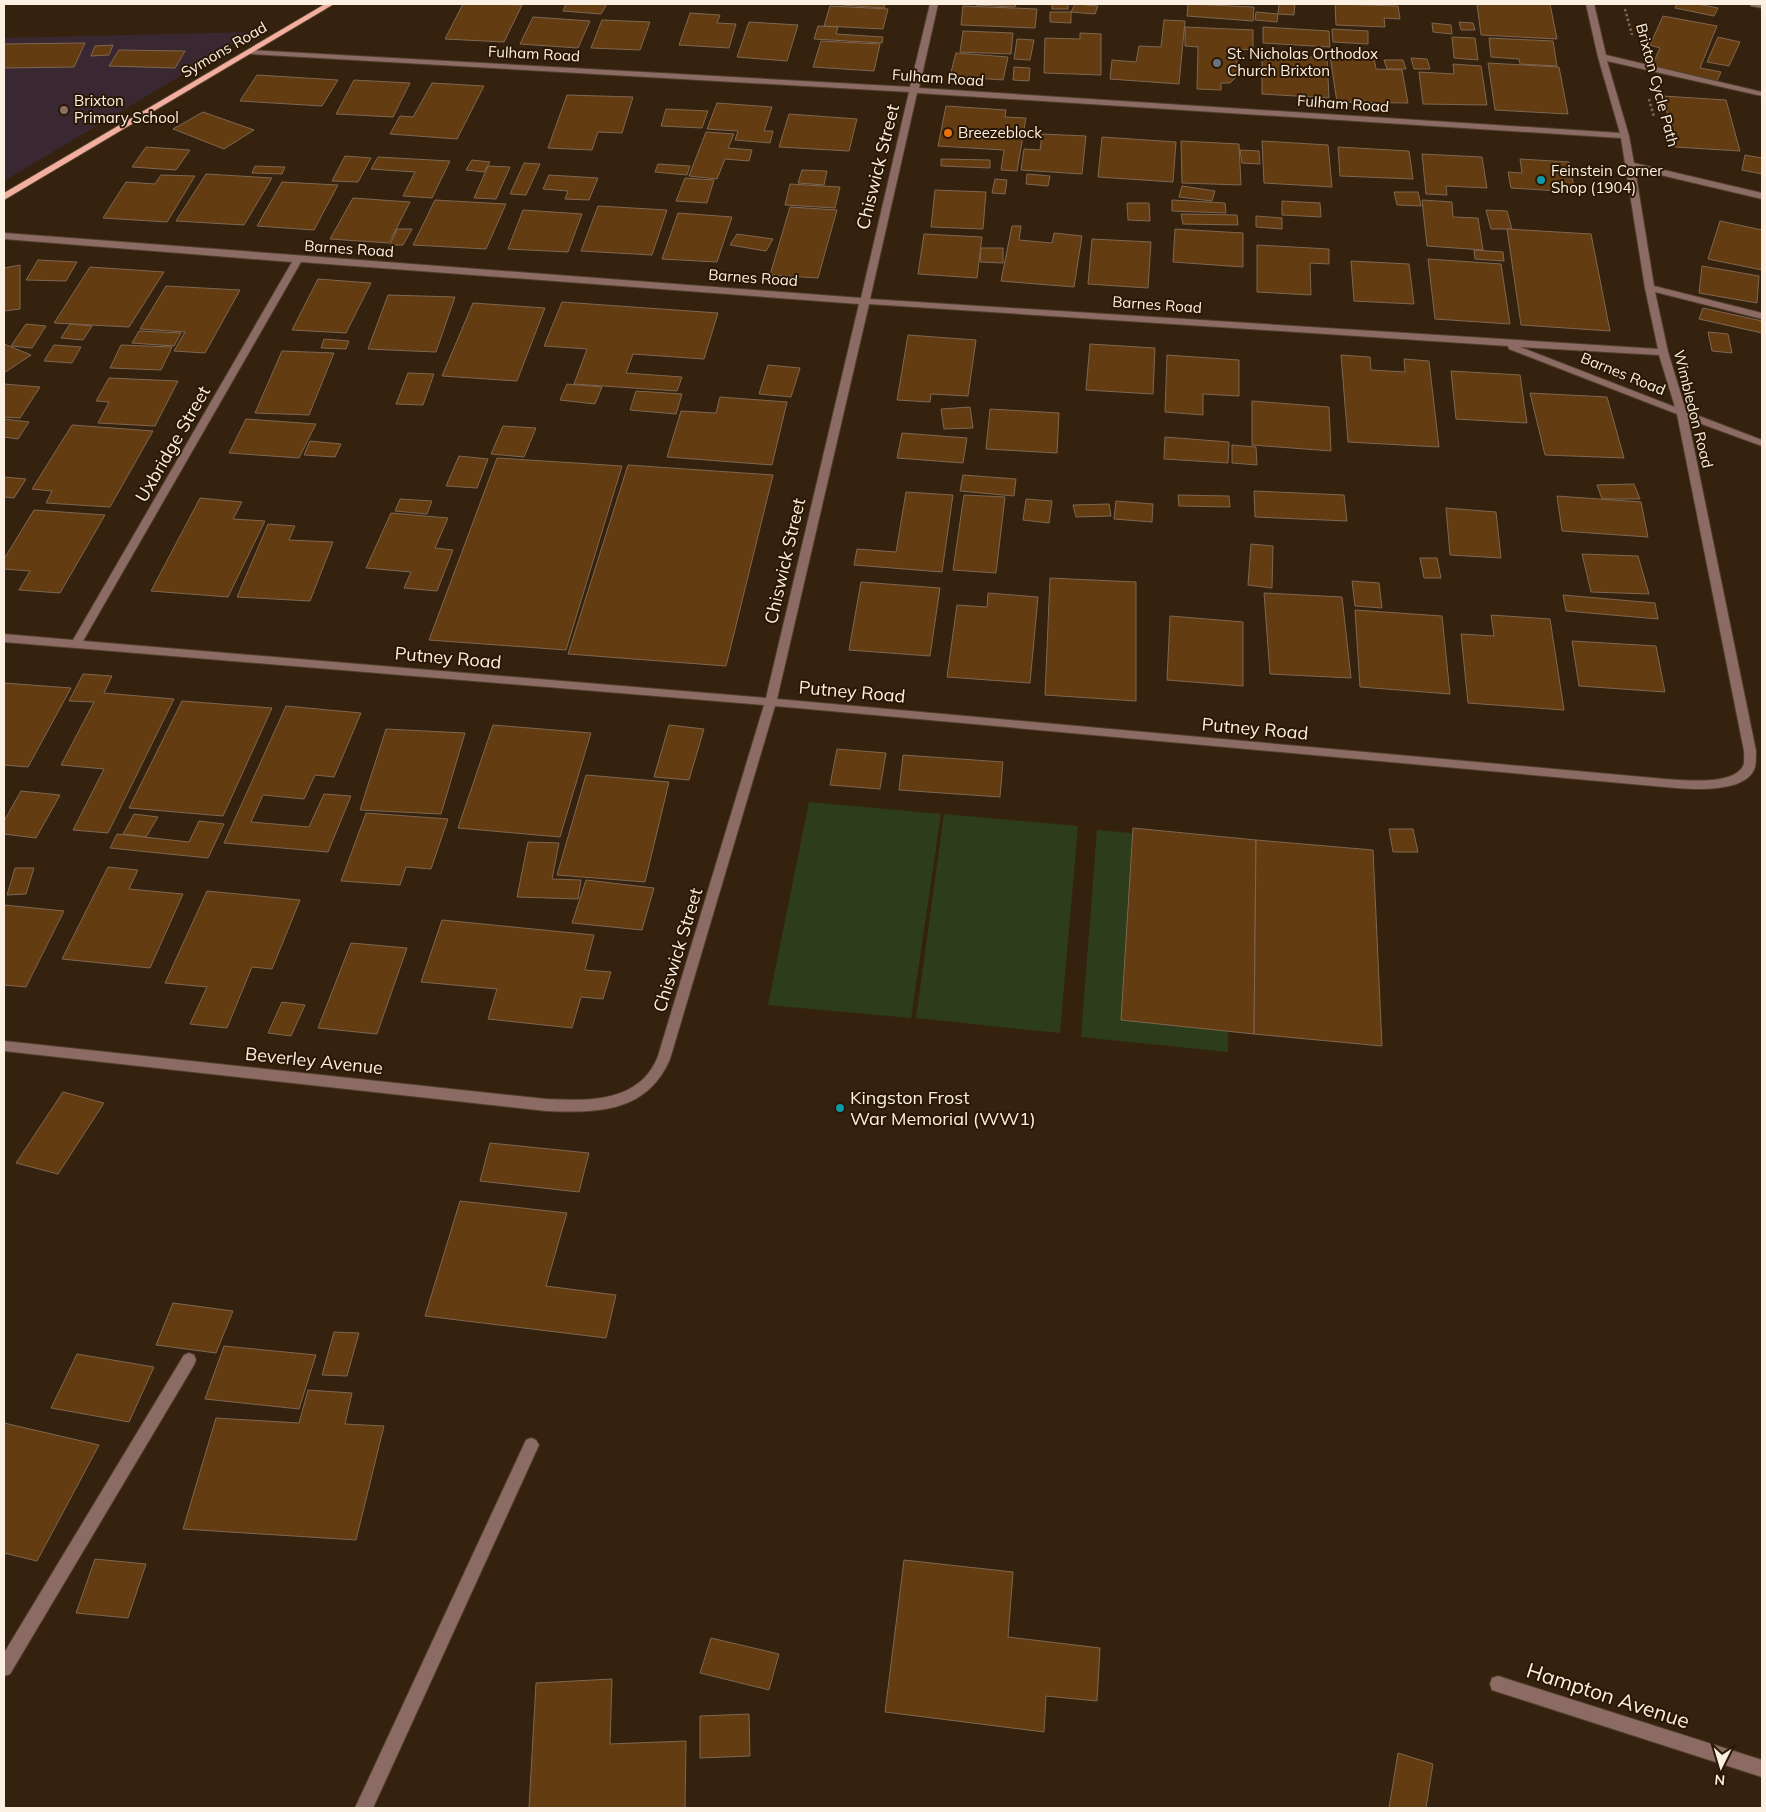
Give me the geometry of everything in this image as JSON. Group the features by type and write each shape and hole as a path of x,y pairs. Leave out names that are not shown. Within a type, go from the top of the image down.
{"main road":[{"name":"Symons Road","path":"4,196 330,4"}],"street":[{"name":"Chiswick Street","path":"619,1102 644,1088 660,1067 689,979 771,702 863,301 915,90 934,4"},
{"name":"Wimbledon Road","path":"1590,4 1602,58 1625,136 1650,288 1663,352 1682,415 1750,751 1749,767 1738,778 1721,783 1697,785"},
{"path":"1754,4 1762,6"},
{"name":"Fulham Road","path":"250,52 915,90 1625,136"},
{"path":"1602,58 1762,94"},
{"path":"1630,165 1762,196"},
{"name":"Barnes Road","path":"4,236 298,260 863,301 1663,352"},
{"name":"Uxbridge Street","path":"76,644 298,260"},
{"path":"1650,288 1762,316"},
{"name":"Barnes Road","path":"1500,343 1600,380 1682,415 1762,443"},
{"name":"Putney Road","path":"4,638 771,702 1602,778 1697,785"},
{"name":"Beverley Avenue","path":"4,1046 546,1105 589,1107 619,1102"},
{"path":"4,1668 189,1360"},
{"path":"364,1808 531,1445"},
{"name":"Hampton Avenue","path":"1498,1684 1762,1769"}],"path":[{"name":"Brixton Cycle Path","path":"1624,4 1656,124"}],"shaded area":[{"name":"Brixton Primary School","path":"254,32 4,181 4,38"}],"green space":[{"path":"809,802 941,814 911,1018 768,1005"},
{"path":"944,814 1078,826 1060,1033 916,1018"},
{"path":"1097,830 1231,842 1228,1052 1081,1037"}],"building":[{"path":"463,4 522,5 504,42 445,39"},
{"path":"566,4 607,4 601,14 563,11"},
{"path":"829,4 885,4 884,8"},
{"path":"977,4 1016,4 1015,7"},
{"path":"1052,4 1068,4 1068,9 1052,9"},
{"path":"1075,4 1098,6 1095,14 1071,12"},
{"path":"1188,4 1254,7 1253,21 1187,16"},
{"path":"1279,4 1295,4 1294,15 1278,14"},
{"path":"1335,4 1398,6 1400,19 1384,18 1385,27 1336,25"},
{"path":"1477,4 1550,4 1557,39 1481,35"},
{"path":"1677,4 1697,4 1718,8 1714,16 1675,8"},
{"path":"830,6 888,9 883,29 824,26"},
{"path":"963,6 1037,9 1035,28 961,25"},
{"path":"1050,12 1071,12 1071,23 1050,22"},
{"path":"1256,12 1278,14 1277,22 1255,20"},
{"path":"690,13 720,15 717,23 736,24 729,48 679,45"},
{"path":"1663,16 1717,26 1700,68 1721,72 1717,81 1651,68 1660,48 1650,45"},
{"path":"533,17 590,21 578,48 520,44"},
{"path":"602,20 650,22 640,50 591,48"},
{"path":"1164,20 1185,21 1179,84 1110,79 1112,60 1136,62 1139,46 1161,47"},
{"path":"749,22 798,25 787,61 737,57"},
{"path":"1459,22 1473,23 1475,30 1461,30"},
{"path":"1432,23 1451,25 1452,34 1433,32"},
{"path":"818,26 838,27 836,34 883,37 882,43 814,39"},
{"name":"St. Nicholas Orthodox Church Brixton","path":"1185,27 1253,30 1253,50 1237,49 1237,76 1230,83 1221,83 1221,90 1197,89 1198,47 1185,46"},
{"path":"1263,27 1329,31 1330,47 1263,43"},
{"path":"1332,29 1368,31 1368,44 1333,42"},
{"path":"963,31 1013,33 1011,54 960,52"},
{"path":"1080,33 1101,34 1101,75 1044,73 1045,38 1080,39"},
{"path":"1452,37 1475,38 1478,60 1454,58"},
{"path":"1718,37 1740,42 1729,66 1707,62"},
{"path":"1489,38 1553,41 1557,66 1520,64 1519,59 1491,57"},
{"path":"1017,39 1034,40 1030,60 1014,59"},
{"path":"821,41 880,44 874,71 813,67"},
{"path":"85,43 74,67 4,68 4,44"},
{"path":"113,45 109,55 91,56 95,46"},
{"path":"119,50 185,51 175,68 109,66"},
{"path":"956,53 1008,57 1003,80 950,76"},
{"path":"1262,54 1327,58 1329,98 1262,94"},
{"path":"1330,56 1374,58 1376,69 1402,70 1408,103 1337,102"},
{"path":"1411,58 1427,59 1430,69 1414,69"},
{"path":"1384,60 1403,60 1406,69 1387,69"},
{"path":"1488,63 1559,67 1568,114 1495,110"},
{"path":"1453,64 1481,66 1487,105 1423,104 1419,72 1454,74"},
{"path":"1014,67 1030,68 1029,81 1013,80"},
{"path":"257,75 338,80 322,106 240,101"},
{"path":"354,80 410,83 393,117 336,114"},
{"path":"432,83 484,86 457,139 390,134 400,116 413,117"},
{"path":"567,95 633,97 622,133 598,132 592,150 548,148"},
{"path":"1663,96 1726,100 1740,151 1675,147"},
{"path":"717,103 772,107 764,131 773,131 770,143 735,140 738,131 707,129"},
{"path":"946,106 1006,110 1005,117 1026,118 1017,171 1001,170 1004,150 938,146"},
{"path":"666,109 708,111 702,128 661,126"},
{"path":"203,112 254,130 224,149 173,129"},
{"path":"789,114 857,119 849,151 779,147"},
{"path":"706,132 734,134 728,148 752,150 749,161 725,159 717,179 689,176"},
{"path":"1042,134 1086,136 1082,174 1021,170 1024,149 1040,150"},
{"path":"1102,137 1176,142 1173,182 1098,177"},
{"path":"1181,141 1239,144 1241,185 1182,183"},
{"path":"1262,141 1328,145 1332,187 1264,183"},
{"path":"146,147 190,150 176,170 132,167"},
{"path":"1338,147 1409,151 1413,179 1340,176"},
{"path":"1240,150 1259,151 1260,164 1242,163"},
{"path":"1422,154 1482,157 1487,188 1446,186 1447,195 1426,194"},
{"path":"1745,155 1762,158 1762,174 1742,170"},
{"path":"345,156 371,158 358,182 332,181"},
{"path":"378,157 450,161 432,198 403,196 415,172 371,169"},
{"path":"941,159 990,160 990,168 941,166"},
{"name":"Feinstein Corner Shop (1904)","path":"1520,159 1569,162 1575,192 1511,188 1508,172 1522,173"},
{"path":"472,160 490,162 484,172 466,170"},
{"path":"524,163 540,164 526,195 510,194"},
{"path":"658,164 690,166 687,175 655,172"},
{"path":"255,166 285,167 282,174 252,173"},
{"path":"488,166 510,167 496,199 474,198"},
{"path":"802,170 827,171 824,185 798,183"},
{"path":"206,174 272,178 244,225 176,221"},
{"path":"1027,174 1050,176 1048,186 1026,184"},
{"path":"161,175 195,176 167,222 103,218 126,182 155,184"},
{"path":"549,175 598,178 589,200 565,199 568,191 543,189"},
{"path":"685,178 714,180 707,203 676,201"},
{"path":"995,179 1007,180 1005,194 992,193"},
{"path":"282,182 338,185 314,230 257,226"},
{"path":"790,184 840,187 835,208 785,205"},
{"path":"1182,186 1215,191 1212,201 1179,197"},
{"path":"935,190 986,192 983,229 931,227"},
{"path":"1394,192 1418,192 1421,206 1397,205"},
{"path":"353,198 410,202 389,243 330,239"},
{"path":"435,200 506,204 486,249 413,245"},
{"path":"1172,200 1225,203 1226,213 1172,211"},
{"path":"1422,200 1452,202 1453,217 1478,218 1483,250 1427,246"},
{"path":"1282,201 1320,203 1321,217 1282,215"},
{"path":"1127,203 1149,203 1150,221 1128,220"},
{"path":"598,206 667,210 652,255 581,251"},
{"path":"790,207 837,210 818,278 770,275"},
{"path":"523,210 582,214 568,252 508,249"},
{"path":"1486,210 1507,211 1512,229 1491,229"},
{"path":"678,213 732,217 717,262 662,259"},
{"path":"1181,214 1237,215 1238,225 1183,224"},
{"path":"1256,216 1282,218 1282,229 1256,227"},
{"path":"1720,221 1762,230 1762,270 1708,259"},
{"path":"1012,226 1021,226 1019,240 1052,243 1054,233 1082,236 1074,287 1001,281"},
{"path":"397,229 412,229 403,245 390,245"},
{"path":"1175,229 1243,233 1243,267 1173,262"},
{"path":"1507,229 1591,234 1610,331 1521,325"},
{"path":"737,234 773,239 766,251 730,245"},
{"path":"924,234 982,237 977,278 918,274"},
{"path":"1092,239 1151,242 1148,288 1088,284"},
{"path":"1257,245 1329,249 1329,264 1310,263 1311,295 1257,292"},
{"path":"981,248 1003,248 1003,263 980,262"},
{"path":"1474,250 1503,252 1504,261 1475,259"},
{"path":"1428,259 1501,264 1510,324 1435,319"},
{"path":"38,260 77,262 66,281 26,280"},
{"path":"1351,261 1409,264 1414,304 1354,301"},
{"path":"20,265 20,309 4,311 4,268"},
{"path":"1702,266 1759,276 1757,303 1699,293"},
{"path":"90,267 164,272 129,327 54,323"},
{"path":"318,279 371,283 346,333 292,330"},
{"path":"166,286 240,290 205,353 174,351 185,332 140,329"},
{"path":"388,295 455,297 436,352 368,349"},
{"path":"562,302 718,313 704,359 633,354 626,373 682,377 677,391 574,384 587,349 544,346"},
{"path":"473,303 545,308 517,381 442,376"},
{"path":"1703,308 1762,321 1762,333 1699,319"},
{"path":"26,324 46,326 32,348 11,346"},
{"path":"70,324 92,326 83,340 61,338"},
{"path":"139,331 181,333 174,346 132,343"},
{"path":"1708,332 1728,334 1732,353 1712,351"},
{"path":"908,335 976,340 968,396 931,394 930,402 897,400"},
{"path":"324,339 349,341 346,349 321,348"},
{"path":"4,344 31,355 4,373"},
{"path":"1090,344 1155,348 1153,394 1086,390"},
{"path":"54,345 81,347 72,363 44,361"},
{"path":"121,345 172,347 161,370 110,368"},
{"path":"282,351 334,353 309,415 255,413"},
{"path":"1167,355 1239,360 1239,396 1203,394 1203,415 1165,412"},
{"path":"1341,355 1370,357 1371,370 1405,372 1404,359 1429,361 1439,447 1348,442"},
{"path":"768,365 800,368 791,397 759,394"},
{"path":"1451,371 1520,375 1527,423 1456,419"},
{"path":"408,373 434,374 423,405 396,404"},
{"path":"109,378 178,381 155,426 98,423 109,402 96,401"},
{"path":"4,384 40,387 20,418 4,417"},
{"path":"567,384 602,387 595,404 560,400"},
{"path":"636,391 682,394 676,414 630,410"},
{"path":"1530,393 1607,397 1624,458 1545,455"},
{"path":"720,397 787,402 772,465 667,457 681,411 716,413"},
{"path":"1252,401 1329,407 1331,451 1252,445"},
{"path":"970,407 973,428 944,429 941,409"},
{"path":"990,409 1059,413 1057,453 986,449"},
{"path":"4,419 29,422 18,439 4,437"},
{"path":"246,419 316,424 299,458 229,453"},
{"path":"72,425 153,431 110,507 46,503 52,491 32,489"},
{"path":"503,426 536,428 524,457 491,454"},
{"path":"902,433 967,438 963,463 897,458"},
{"path":"1165,437 1229,442 1228,463 1164,459"},
{"path":"310,441 341,444 335,457 304,455"},
{"path":"1232,445 1256,447 1257,465 1232,463"},
{"path":"459,456 488,459 477,488 446,486"},
{"path":"497,458 622,466 566,650 429,640"},
{"path":"628,465 773,475 726,666 568,654"},
{"path":"963,475 1016,479 1014,496 960,491"},
{"path":"4,477 26,479 14,498 4,497"},
{"path":"1634,484 1640,499 1602,499 1597,485"},
{"path":"1254,491 1344,495 1347,521 1255,517"},
{"path":"906,492 953,495 942,572 854,565 857,549 896,552"},
{"path":"964,495 1005,497 996,573 953,570"},
{"path":"1178,495 1229,496 1230,507 1179,506"},
{"path":"1557,496 1641,502 1648,537 1562,531"},
{"path":"200,498 242,502 233,519 265,521 228,597 151,591"},
{"path":"400,499 432,501 427,514 395,511"},
{"path":"1026,499 1052,501 1049,523 1023,520"},
{"path":"1116,501 1153,504 1152,522 1114,519"},
{"path":"1109,504 1111,516 1076,517 1073,505"},
{"path":"1446,508 1496,512 1501,558 1450,555"},
{"path":"34,510 105,515 60,593 19,590 30,571 4,569 4,559"},
{"path":"391,513 448,518 435,548 453,550 437,591 404,588 411,572 366,568"},
{"path":"268,524 295,526 289,540 333,542 310,601 237,597"},
{"path":"1251,544 1273,546 1272,588 1248,585"},
{"path":"1582,554 1638,556 1649,594 1591,592"},
{"path":"1420,558 1437,558 1441,578 1424,578"},
{"path":"1050,578 1136,582 1136,701 1045,695"},
{"path":"1352,581 1379,583 1382,608 1355,606"},
{"path":"861,582 940,588 930,656 849,650"},
{"path":"988,593 1038,597 1030,683 947,677 957,605 987,607"},
{"path":"1264,593 1342,597 1351,678 1270,674"},
{"path":"1563,595 1655,603 1658,619 1566,611"},
{"path":"1355,610 1442,616 1450,694 1360,687"},
{"path":"1491,615 1550,619 1564,710 1468,703 1461,634 1494,636"},
{"path":"1170,616 1243,622 1243,686 1167,680"},
{"path":"1572,641 1656,646 1665,692 1579,686"},
{"path":"83,674 112,676 104,693 174,699 108,833 73,830 104,769 61,765 94,702 69,701"},
{"path":"4,683 71,688 28,767 4,765"},
{"path":"182,701 272,708 223,816 129,808"},
{"path":"286,706 361,713 334,777 315,775 304,799 263,795 251,822 309,827 324,794 351,796 328,852 224,843"},
{"path":"493,725 591,733 560,837 458,828"},
{"path":"669,725 704,729 689,780 654,777"},
{"path":"386,729 465,733 441,814 360,810"},
{"path":"837,749 886,753 880,789 830,785"},
{"path":"903,755 1003,762 1000,797 899,790"},
{"path":"586,775 669,782 645,882 557,875"},
{"path":"21,791 60,795 36,838 4,834 4,821"},
{"path":"366,813 448,819 431,869 406,867 400,885 341,881"},
{"path":"134,814 158,817 146,837 123,834"},
{"path":"199,821 224,824 208,858 110,848 117,834 189,842"},
{"path":"1133,828 1256,840 1254,1034 1121,1020"},
{"path":"1389,829 1413,829 1418,852 1393,852"},
{"path":"1256,840 1373,850 1382,1046 1254,1034"},
{"path":"528,842 559,843 552,879 581,880 578,899 517,897"},
{"path":"108,867 138,870 129,889 183,894 150,968 62,959"},
{"path":"15,868 34,868 26,894 7,895"},
{"path":"586,880 654,888 642,930 572,923"},
{"path":"207,891 300,900 272,969 252,967 227,1028 190,1024 207,987 165,983"},
{"path":"4,905 64,911 26,987 4,985"},
{"path":"442,920 594,935 585,970 611,972 603,999 581,997 572,1028 488,1019 497,989 421,982"},
{"path":"351,943 407,948 377,1034 318,1028"},
{"path":"282,1002 305,1005 291,1036 268,1033"},
{"path":"63,1092 104,1103 58,1174 16,1163"},
{"path":"490,1143 589,1153 579,1192 480,1181"},
{"path":"460,1201 567,1213 546,1286 616,1295 606,1338 425,1316"},
{"path":"173,1303 233,1311 216,1353 156,1345"},
{"path":"334,1332 359,1333 347,1376 322,1375"},
{"path":"224,1346 316,1355 299,1409 205,1399"},
{"path":"77,1354 154,1367 129,1422 51,1408"},
{"path":"308,1390 352,1393 345,1424 384,1426 356,1540 183,1529 216,1418 299,1423"},
{"path":"4,1423 99,1445 37,1561 4,1553"},
{"path":"95,1559 146,1564 128,1618 76,1613"},
{"path":"904,1560 1013,1572 1008,1637 1100,1648 1097,1701 1046,1696 1044,1732 885,1712"},
{"path":"711,1638 779,1654 769,1690 700,1673"},
{"path":"612,1679 610,1744 686,1741 685,1808 529,1808 536,1683"},
{"path":"749,1714 750,1756 700,1758 700,1716"},
{"path":"1398,1753 1433,1764 1426,1808 1389,1808"}],"place":[{"name":"St. Nicholas Orthodox Church Brixton","path":"1217,63"},
{"name":"Brixton Primary School","path":"64,110"},
{"name":"Breezeblock","path":"948,133"},
{"name":"Feinstein Corner Shop (1904)","path":"1541,180"},
{"name":"Kingston Frost War Memorial (WW1)","path":"840,1108"}]}
